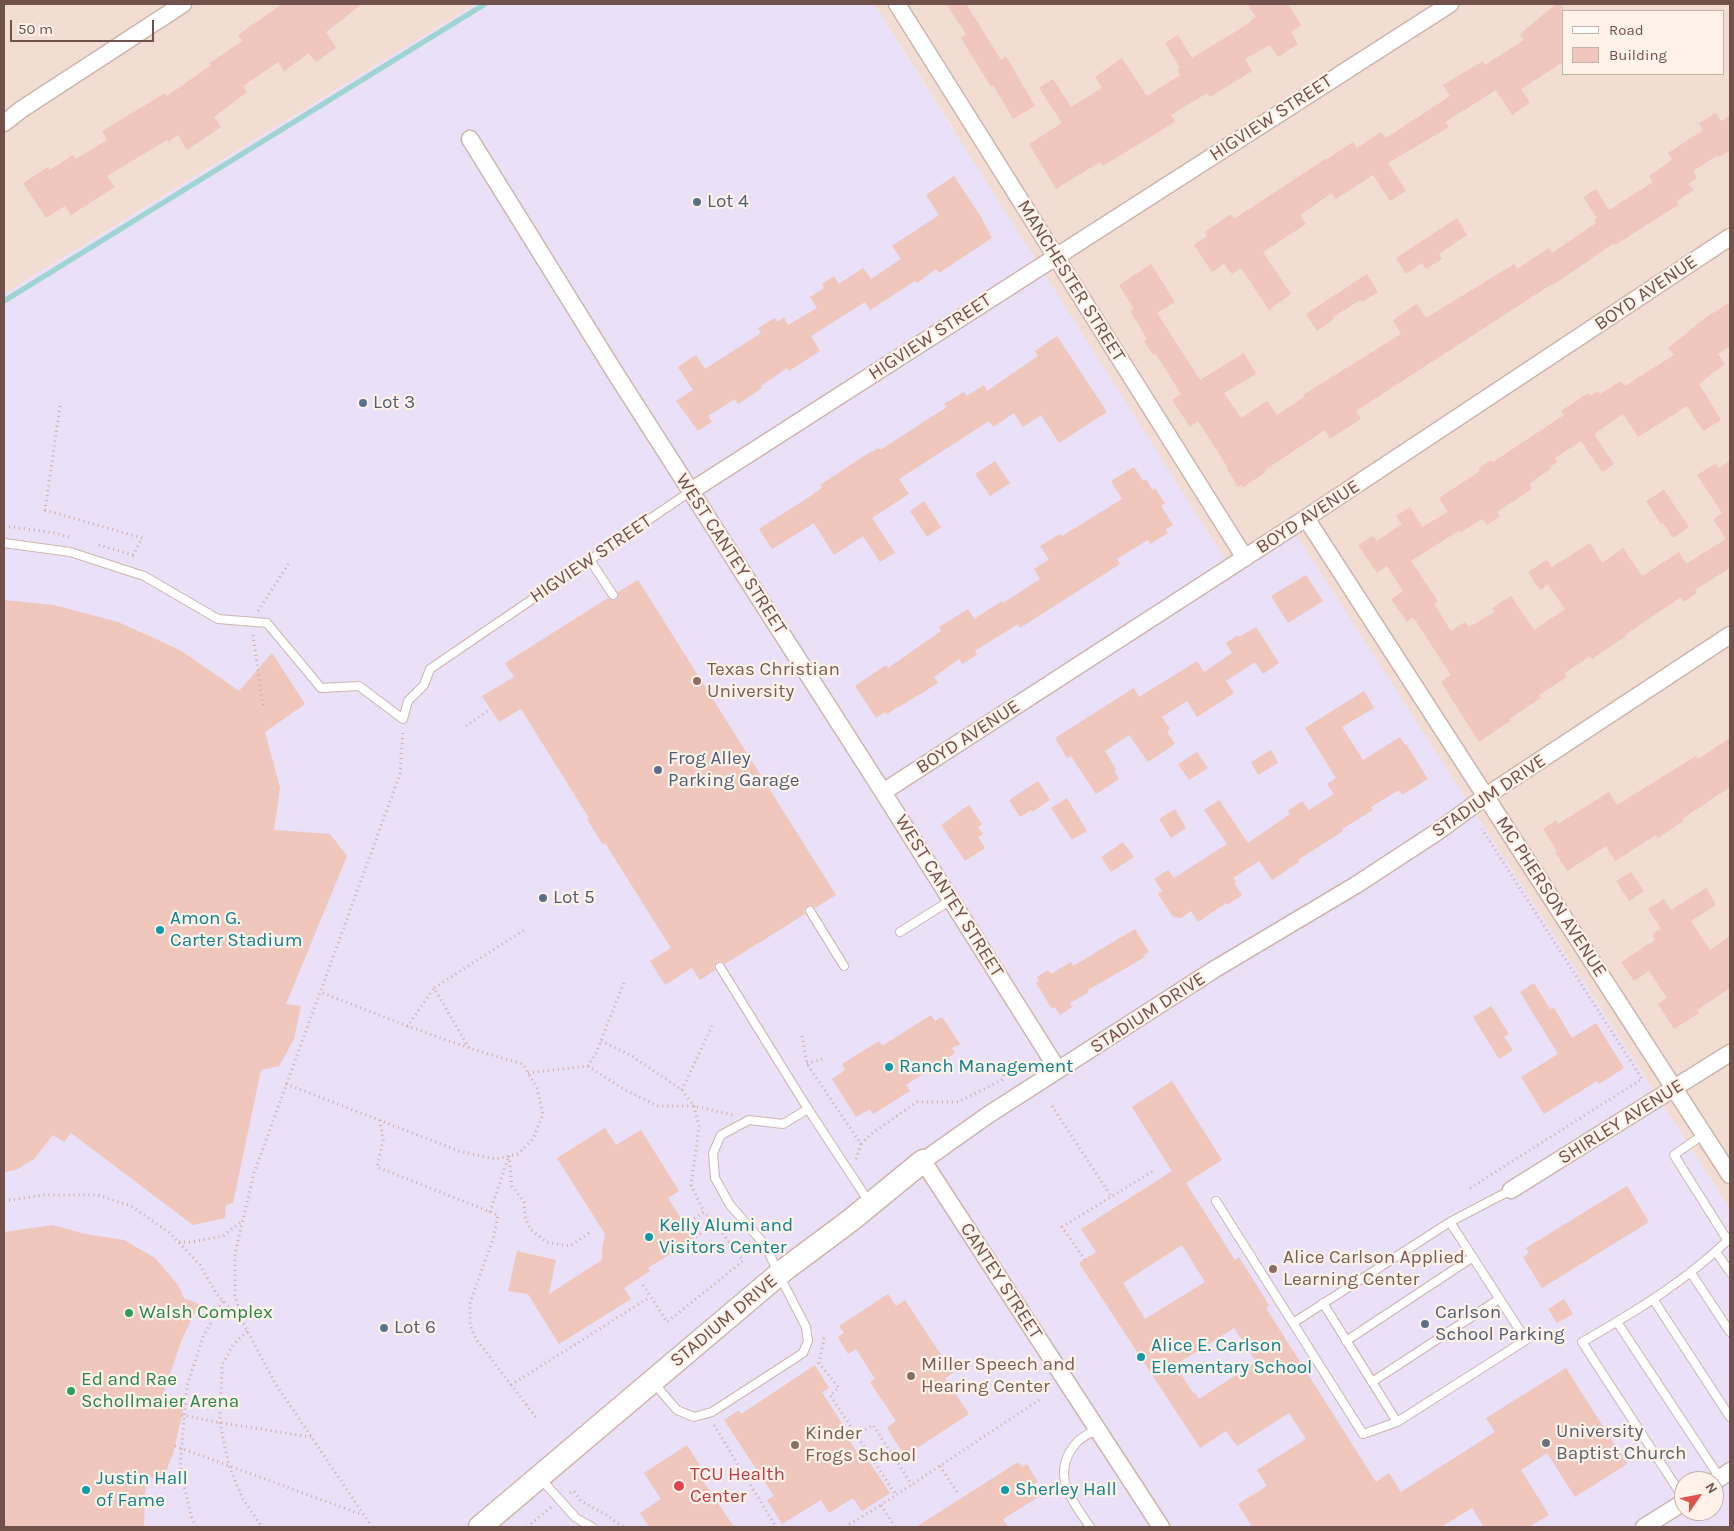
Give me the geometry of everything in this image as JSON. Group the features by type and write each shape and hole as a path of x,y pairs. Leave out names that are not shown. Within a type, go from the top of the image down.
{"street":[{"path":"4,124 22,109 183,4"},
{"name":"MANCHESTER STREET","path":"898,4 1245,558"},
{"name":"HIGVIEW STREET","path":"692,491 1450,4"},
{"name":"WEST CANTEY STREET","path":"470,139 610,366 884,792 1058,1070"},
{"name":"BOYD AVENUE","path":"884,792 1306,518 1730,237"},
{"name":"MC PHERSON AVENUE","path":"1306,518 1730,1175"},
{"name":"STADIUM DRIVE","path":"480,1527 779,1275 923,1161 988,1115 1216,969 1356,885 1437,832 1486,796 1730,635"},
{"name":"SHIRLEY AVENUE","path":"1511,1190 1730,1053"},
{"name":"CANTEY STREET","path":"923,1161 1161,1527"},
{"path":"1644,1527 1674,1507"}],"lane":[{"name":"HIGVIEW STREET","path":"403,720 408,701 424,685 430,668 692,491"},
{"path":"4,543 70,552 144,576 218,620 267,623 321,688 359,686 403,720"},
{"path":"590,560 613,596"},
{"path":"900,932 951,900"},
{"path":"810,911 844,966"},
{"path":"720,967 808,1109 870,1204"},
{"path":"653,1382 677,1410 694,1417 712,1412 804,1353 808,1341 806,1327 766,1246 730,1205 715,1178 713,1153 721,1135 749,1120 783,1124 808,1109"},
{"path":"1674,1485 1582,1342 1618,1322 1691,1273 1729,1239 1674,1155 1704,1134"},
{"path":"1293,1323 1450,1222 1511,1190"},
{"path":"1216,1201 1363,1434 1397,1422 1526,1340 1450,1222"},
{"path":"1716,1252 1730,1272"},
{"path":"1346,1341 1473,1257"},
{"path":"1691,1273 1730,1332"},
{"path":"1372,1382 1499,1299"},
{"path":"1653,1299 1730,1417"},
{"path":"1323,1303 1397,1422"},
{"path":"1618,1322 1717,1471"},
{"path":"1090,1527 1067,1492 1063,1479 1064,1465 1069,1452 1078,1442 1097,1429"},
{"path":"540,1477 576,1518 588,1526"}],"path":[{"path":"60,406 45,510 142,538 133,555"},
{"path":"466,726 490,709"},
{"path":"372,1527 275,1383 242,1321 235,1295 234,1275 235,1254 254,1173 400,774 403,720"},
{"path":"1470,1188 1642,1079 1482,829"},
{"path":"407,1027 434,988 524,930"},
{"path":"588,1066 596,1053 625,980"},
{"path":"434,988 469,1048"},
{"path":"286,1084 459,1151 495,1159 518,1154 533,1139 543,1114 536,1088 523,1064 407,1027 320,992"},
{"path":"682,1090 712,1026"},
{"path":"802,1036 807,1064 861,1144 871,1134 917,1102 958,1102 1002,1080 1010,1059"},
{"path":"601,1041 632,1056 682,1090 694,1106 699,1126 691,1185 704,1212 716,1224 743,1260 668,1322 643,1285"},
{"path":"807,1064 822,1059"},
{"path":"528,1073 588,1066 625,1090 658,1106 694,1106 740,1116 749,1120"},
{"path":"1052,1106 1111,1196"},
{"path":"380,1120 383,1140 377,1167 498,1215 493,1239 470,1303 470,1325 476,1339 538,1420"},
{"path":"490,1212 509,1156"},
{"path":"509,1156 512,1186 524,1202 525,1216 530,1229 546,1242 570,1246 592,1231"},
{"path":"1085,1260 1062,1226 1153,1171"},
{"path":"4,1201 44,1195 98,1195 131,1206 170,1233 179,1242 200,1265 216,1293 242,1321"},
{"path":"687,1223 704,1212"},
{"path":"179,1242 191,1242 223,1236 243,1220"},
{"path":"696,1237 716,1224"},
{"path":"511,1385 650,1297"},
{"path":"196,1527 191,1516 180,1467 183,1415 187,1386 203,1337 223,1301"},
{"path":"247,1331 233,1345 222,1365 220,1423 229,1466 242,1499 262,1527"},
{"path":"824,1338 819,1363 839,1388 830,1395 896,1494"},
{"path":"845,1527 912,1485 1042,1398"},
{"path":"183,1415 220,1423 311,1437"},
{"path":"713,1423 776,1527"},
{"path":"857,1435 873,1425 912,1485"},
{"path":"175,1446 364,1515"},
{"path":"940,1466 959,1495"},
{"path":"574,1490 581,1501 623,1527"},
{"path":"881,1505 895,1527"}],"shaded area":[{"path":"4,4 476,4 4,294"},
{"name":"Texas Christian University","path":"476,4 874,4 1234,573 1296,534 1730,1209 1730,1527 4,1527 4,294"},
{"path":"874,4 1730,4 1730,1209 1459,788 629,345 955,131"}],"building":[{"path":"282,4 362,4 326,32 336,48 316,62 309,53 284,71 278,62 243,86 247,92 214,117 221,127 187,150 178,135 168,142 167,140 107,176 115,187 71,215 65,206 46,218 23,183 48,167 50,170 73,155 76,159 107,140 102,131 165,93 167,96 211,65 210,63 242,41 238,35"},
{"path":"946,4 966,4 1001,60 1006,56 1035,106 1013,119 993,85 991,87 961,38 966,34"},
{"path":"1247,4 1288,4 1301,25 1291,32 1298,44 1278,57 1270,45 1245,59 1252,71 1210,97 1207,93 1171,115 1175,122 1103,166 1100,162 1056,189 1029,144 1062,123 1039,88 1053,79 1071,107 1102,88 1095,77 1122,58 1147,96 1180,75 1177,69 1180,68 1165,43 1178,35 1192,58 1251,22 1256,17"},
{"path":"1556,4 1563,4 1562,63 1521,89 1530,103 1512,115 1496,90 1445,122 1449,127 1388,163 1406,191 1390,201 1373,175 1336,199 1332,193 1300,215 1306,224 1263,252 1291,294 1269,310 1241,268 1232,274 1224,264 1212,272 1194,245 1207,236 1205,232 1231,214 1234,219 1353,142 1357,148 1381,132 1386,138 1450,96 1443,85 1483,61 1485,65 1524,40 1520,34"},
{"path":"1716,113 1721,121 1730,115 1730,151 1719,157 1718,155 1693,171 1697,178 1688,184 1694,190 1677,201 1678,205 1615,245 1614,243 1553,285 1356,411 1361,419 1330,439 1325,430 1243,487 1241,485 1238,487 1198,421 1190,427 1172,400 1181,394 1156,354 1153,355 1144,341 1147,339 1130,311 1134,309 1119,285 1151,264 1175,302 1157,313 1200,380 1244,353 1256,374 1224,393 1241,418 1267,401 1277,415 1304,397 1303,395 1401,334 1393,320 1417,304 1426,318 1514,264 1517,269 1549,248 1552,253 1596,223 1594,220 1597,218 1583,197 1596,189 1609,210 1653,182 1649,176 1672,160 1668,153 1703,130 1699,123"},
{"path":"954,176 981,217 992,238 939,273 936,269 917,283 915,281 870,310 865,302 811,336 820,351 789,371 787,368 738,404 735,399 708,416 712,422 698,431 676,401 693,390 678,367 696,355 705,369 761,333 758,328 775,318 777,322 784,317 788,325 817,308 810,297 824,288 822,284 834,276 839,284 863,268 871,279 901,259 892,246 939,215 926,195"},
{"path":"1457,218 1467,235 1439,254 1442,259 1426,269 1422,263 1406,274 1396,258"},
{"path":"1367,274 1378,292 1362,302 1360,300 1332,318 1333,320 1317,331 1306,314"},
{"path":"1730,302 1730,346 1718,354 1725,364 1699,384 1721,420 1703,431 1687,406 1638,437 1623,414 1594,434 1614,464 1602,472 1581,441 1555,458 1557,462 1550,467 1552,468 1529,484 1532,489 1497,512 1500,516 1487,525 1482,519 1461,532 1460,530 1411,561 1438,601 1434,604 1451,631 1465,622 1469,627 1495,612 1492,608 1511,596 1534,630 1565,609 1548,585 1540,590 1528,572 1547,560 1552,567 1590,543 1602,563 1623,548 1642,576 1679,552 1686,564 1726,539 1713,519 1722,513 1697,475 1715,464 1719,468 1730,461 1730,568 1695,590 1697,593 1684,602 1681,597 1592,659 1590,656 1565,673 1567,677 1539,695 1541,698 1479,742 1441,682 1451,675 1413,617 1407,622 1391,599 1403,591 1387,566 1377,573 1358,545 1373,536 1377,541 1402,524 1396,516 1410,507 1422,527 1448,512 1439,498 1480,471 1478,469 1491,460 1493,462 1564,415 1561,411 1588,393 1590,396 1598,391 1600,394 1621,381 1625,386 1674,355 1668,348 1705,318"},
{"path":"1057,336 1107,412 1059,443 1041,415 1023,427 1014,413 993,427 989,421 899,479 909,494 872,518 895,553 880,562 863,536 834,555 814,523 772,549 759,529 822,488 820,485 867,454 879,448 880,450 947,407 944,404 964,392 967,396 984,385 987,391 1038,356 1035,351"},
{"path":"995,461 1010,483 990,496 975,474"},
{"path":"1134,467 1143,481 1146,479 1152,490 1155,488 1165,503 1161,506 1173,525 1166,529 1168,533 1150,544 1148,540 1117,559 1120,564 1020,628 1018,624 975,651 977,655 962,664 959,659 934,677 938,683 887,714 885,712 876,718 855,686 886,665 888,668 941,631 939,627 968,609 974,619 1040,579 1034,569 1049,559 1040,546 1060,534 1062,536 1122,499 1111,481"},
{"path":"1664,490 1689,527 1673,538 1646,501"},
{"path":"924,501 941,527 927,537 910,511"},
{"path":"1306,575 1323,601 1288,623 1271,596"},
{"name":"Frog Alley Parking Garage","path":"638,580 836,895 815,908 810,905 804,911 805,914 725,964 720,961 714,967 715,970 700,980 692,968 665,985 650,961 671,948 605,843 603,845 587,819 589,818 521,709 499,722 482,696 514,677 505,663 608,598 616,600 618,592"},
{"name":"Amon G. Carter Stadium","path":"4,600 54,605 118,622 180,650 239,691 272,653 305,704 265,732 280,788 274,830 330,834 347,856 286,1004 301,1006 294,1039 279,1066 261,1070 233,1203 226,1205 225,1218 193,1225 71,1133 64,1142 53,1135 34,1159 16,1170 4,1172"},
{"path":"1256,627 1279,663 1263,674 1255,662 1226,681 1234,693 1197,717 1187,701 1162,717 1170,729 1167,732 1175,744 1148,762 1129,735 1105,751 1116,769 1114,770 1119,779 1096,794 1071,756 1067,758 1055,738 1134,688 1139,697 1197,661 1204,672 1232,653 1226,643"},
{"path":"1364,691 1374,708 1342,727 1363,760 1400,737 1428,779 1402,795 1399,790 1371,807 1373,810 1342,829 1343,831 1298,860 1299,862 1272,880 1259,861 1233,878 1242,895 1227,905 1226,903 1198,922 1191,911 1181,918 1173,917 1158,894 1162,891 1154,879 1168,870 1174,878 1227,844 1204,810 1219,800 1248,843 1290,814 1288,811 1302,801 1309,810 1334,794 1327,784 1336,778 1305,728"},
{"path":"1730,738 1730,787 1682,819 1683,821 1658,838 1656,835 1615,861 1606,846 1567,871 1543,829 1556,820 1558,824 1609,792 1617,805 1696,756 1698,759"},
{"path":"1271,750 1278,763 1258,775 1251,762"},
{"path":"1197,752 1208,768 1189,780 1178,764"},
{"path":"1038,781 1050,800 1032,812 1031,810 1020,817 1009,800"},
{"path":"1067,798 1087,831 1072,840 1051,808"},
{"path":"969,805 982,824 978,827 983,834 978,837 985,848 965,861 941,825"},
{"path":"1175,809 1186,828 1171,838 1159,819"},
{"path":"1123,842 1134,857 1111,872 1101,857"},
{"path":"1631,872 1644,891 1629,901 1616,881"},
{"path":"1706,888 1716,905 1691,921 1710,950 1730,936 1730,988 1697,1010 1699,1013 1674,1029 1658,1004 1667,998 1649,971 1634,981 1621,962 1655,940 1652,934 1661,929 1648,909 1664,899 1671,910"},
{"path":"1135,929 1149,952 1144,955 1145,957 1088,990 1089,992 1070,1003 1072,1007 1060,1015 1055,1007 1052,1009 1036,983 1039,981 1037,977 1048,970 1051,974 1071,962 1073,966"},
{"path":"1534,983 1550,1009 1554,1008 1572,1038 1596,1023 1624,1068 1599,1084 1597,1081 1544,1114 1521,1077 1558,1054 1520,992"},
{"path":"1491,1006 1509,1034 1504,1037 1513,1050 1499,1059 1473,1017"},
{"name":"Ranch Management","path":"931,1015 935,1021 942,1017 960,1044 952,1048 955,1053 906,1085 910,1091 873,1114 870,1109 856,1117 832,1079 845,1070 842,1064 879,1041 882,1046"},
{"path":"1172,1081 1222,1160 1186,1183 1235,1260 1239,1257 1269,1305 1266,1308 1376,1482 1389,1473 1401,1492 1495,1432 1486,1418 1566,1368 1627,1464 1575,1497 1547,1453 1521,1470 1549,1515 1529,1527 1484,1527 1472,1508 1441,1527 1252,1527 1238,1504 1267,1486 1257,1470 1306,1439 1289,1413 1237,1446 1226,1431 1200,1448 1079,1263 1096,1252 1081,1229 1172,1171 1132,1107","holes":["1182,1245 1205,1282 1145,1319 1123,1283","1234,1328 1256,1362 1199,1399 1175,1365"]},
{"name":"Kelly Alumi and Visitors Center","path":"605,1128 616,1145 641,1130 679,1191 668,1198 694,1239 648,1268 650,1271 624,1288 631,1299 559,1344 528,1294 508,1291 517,1251 556,1260 549,1294 602,1260 605,1234 557,1158"},
{"path":"1627,1186 1649,1222 1542,1288 1523,1257 1529,1253 1526,1248"},
{"path":"53,1225 85,1234 124,1240 155,1258 178,1285 184,1298 199,1304 182,1339 162,1397 183,1403 182,1415 173,1454 162,1480 146,1476 144,1527 4,1527 4,1232"},
{"name":"Miller Speech and Hearing Center","path":"888,1294 896,1306 905,1300 953,1373 945,1378 969,1414 905,1456 887,1428 896,1421 870,1382 875,1379 856,1349 848,1354 838,1337 844,1333 839,1326"},
{"path":"1564,1299 1573,1314 1557,1323 1548,1309"},
{"name":"Kinder Frogs School","path":"815,1365 829,1388 822,1392 849,1435 847,1437 864,1463 868,1460 890,1493 862,1511 853,1498 829,1513 821,1500 782,1524 767,1500 774,1496 724,1420 739,1410 741,1414"},
{"name":"TCU Health Center","path":"687,1445 702,1469 697,1472 734,1527 649,1527 640,1513 661,1499 644,1473"},
{"name":"Sherley Hall","path":"1018,1462 1022,1467 1027,1464 1038,1482 1033,1485 1040,1496 1003,1519 1008,1527 916,1527"}],"waterway":[{"path":"4,301 485,4"}],"place":[{"name":"Lot 4","path":"697,202"},
{"name":"Lot 3","path":"363,403"},
{"name":"Texas Christian University","path":"697,681"},
{"name":"Frog Alley Parking Garage","path":"658,770"},
{"name":"Lot 5","path":"543,898"},
{"name":"Amon G. Carter Stadium","path":"160,930"},
{"name":"Ranch Management","path":"889,1067"},
{"name":"Kelly Alumi and Visitors Center","path":"649,1237"},
{"name":"Alice Carlson Applied Learning Center","path":"1273,1269"},
{"name":"Walsh Complex","path":"129,1313"},
{"name":"Carlson School Parking","path":"1425,1324"},
{"name":"Lot 6","path":"384,1328"},
{"name":"Alice E. Carlson Elementary School","path":"1141,1357"},
{"name":"Miller Speech and Hearing Center","path":"911,1376"},
{"name":"Ed and Rae Schollmaier Arena","path":"71,1391"},
{"name":"University Baptist Church","path":"1546,1443"},
{"name":"Kinder Frogs School","path":"795,1445"},
{"name":"TCU Health Center","path":"679,1486"},
{"name":"Justin Hall of Fame","path":"86,1490"},
{"name":"Sherley Hall","path":"1005,1490"}]}
